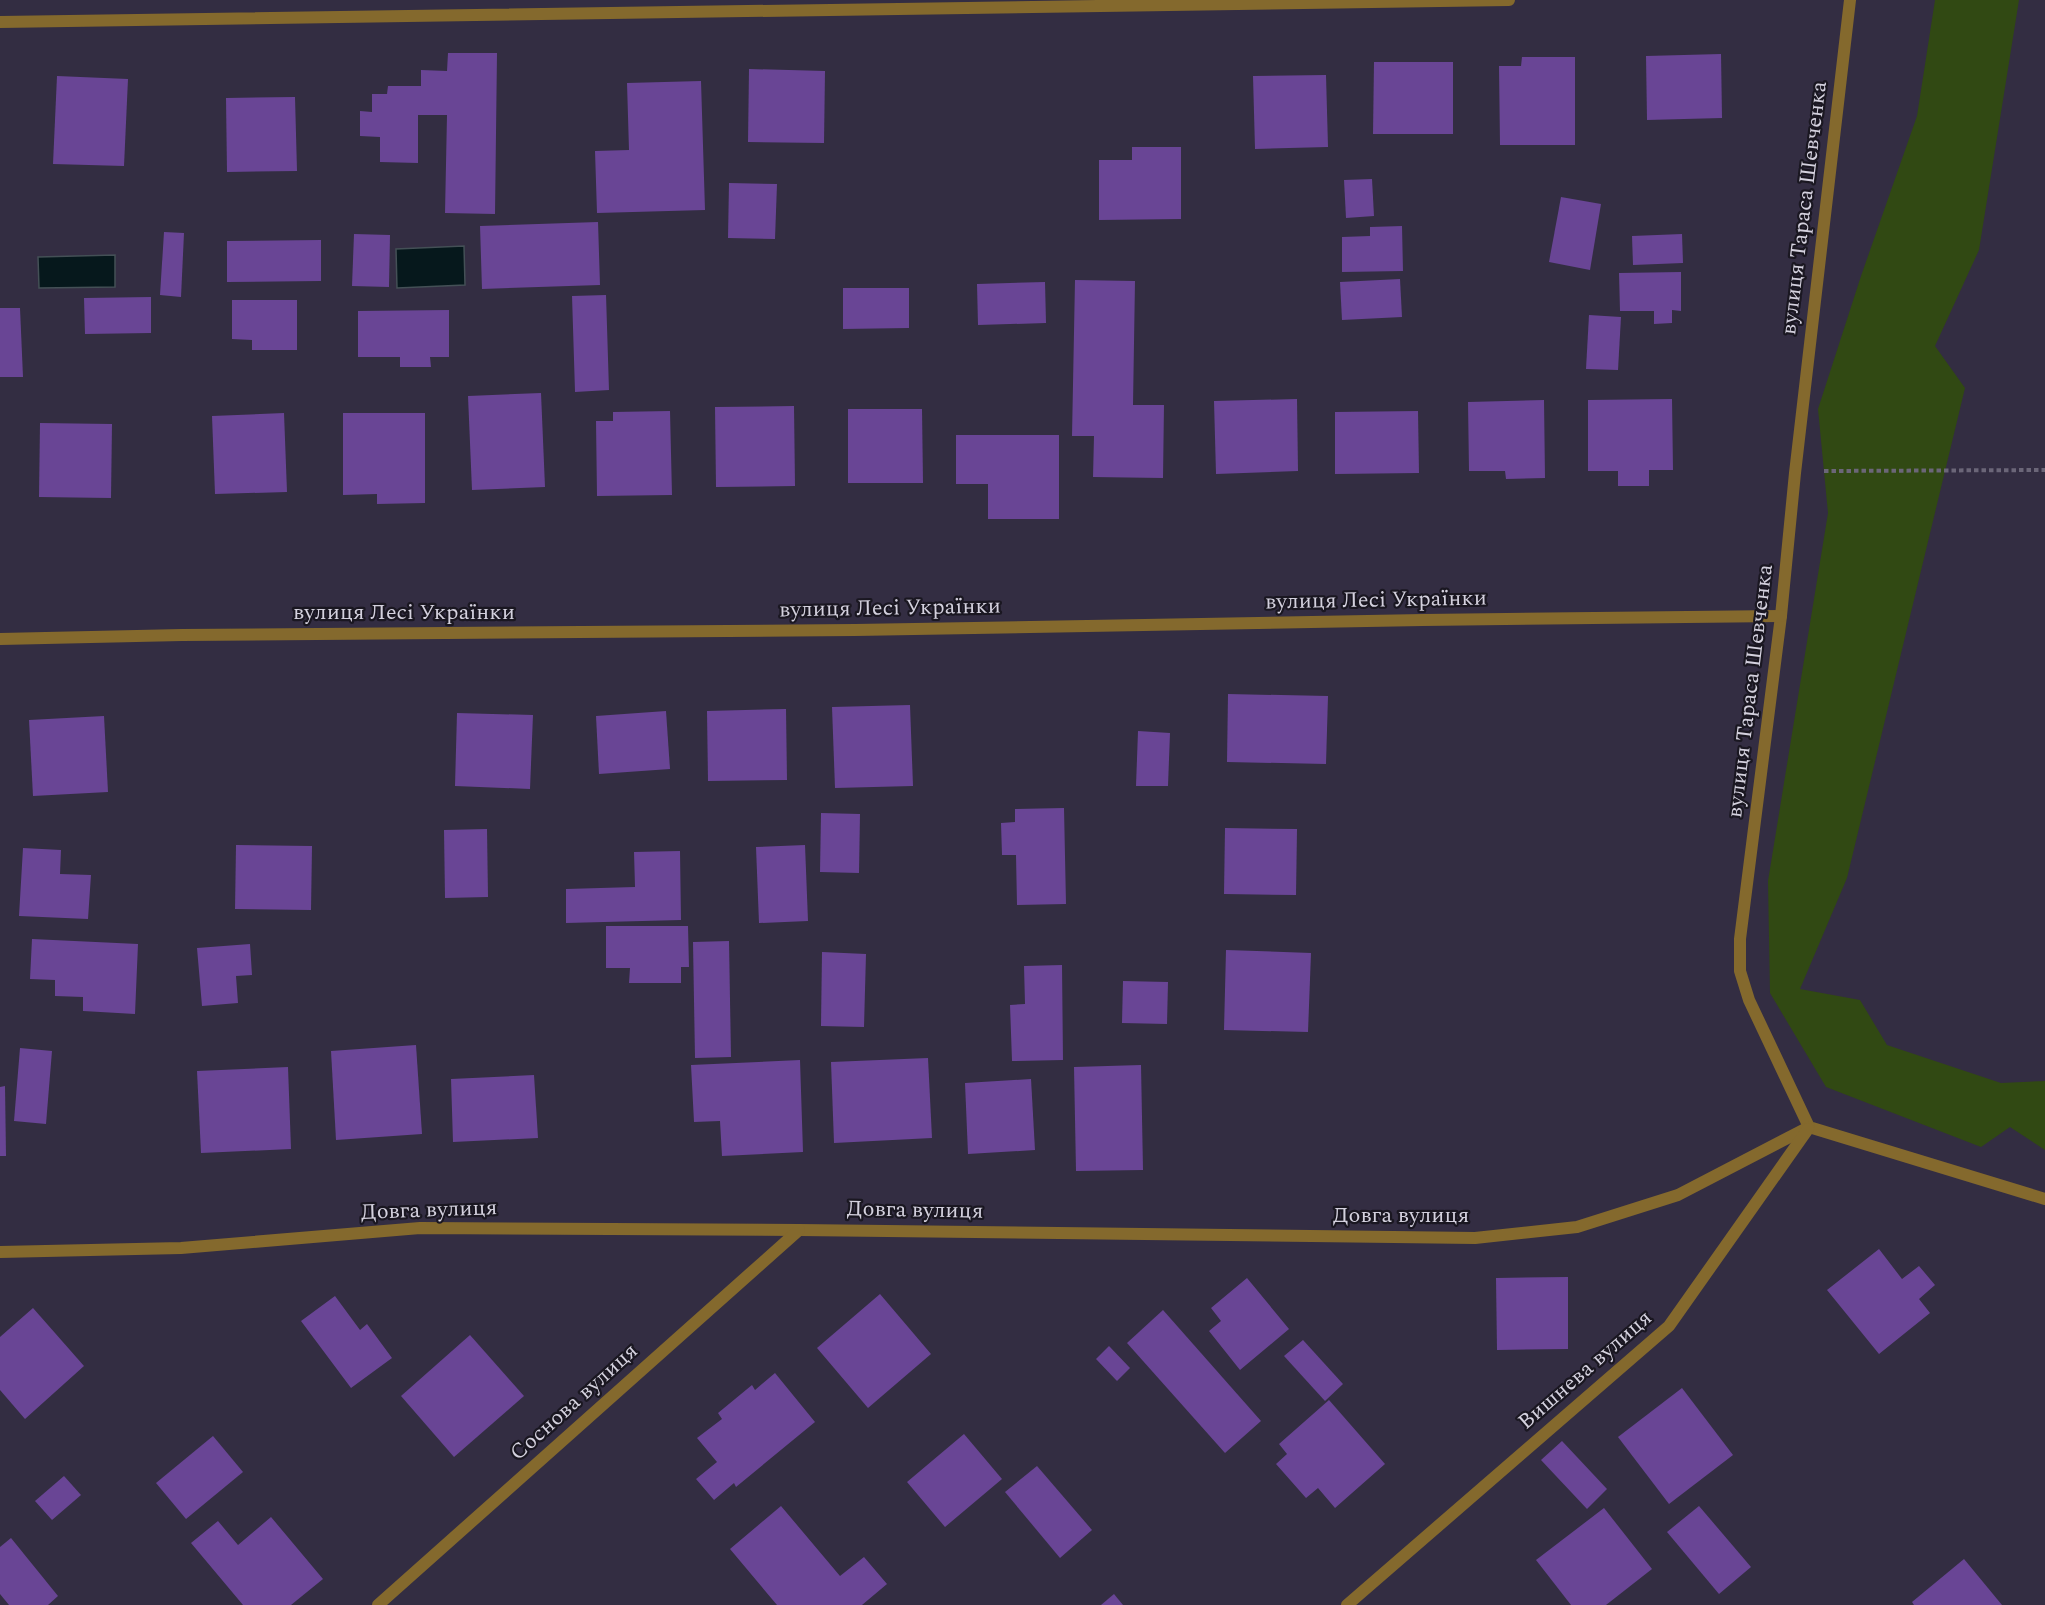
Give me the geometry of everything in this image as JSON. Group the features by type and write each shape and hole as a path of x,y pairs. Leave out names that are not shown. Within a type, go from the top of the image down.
{"street":[{"path":"0,22 1509,0"},
{"name":"вулиця Тараса Шевченка","path":"1809,1127 1749,1000 1740,971 1740,939 1781,616 1795,473 1850,0"},
{"name":"вулиця Лесі Українки","path":"0,639 193,635 855,630 1781,616"},
{"path":"1809,1127 2045,1200"},
{"name":"Довга вулиця","path":"0,1252 181,1248 420,1228 1475,1238 1577,1227 1678,1195 1809,1127"},
{"name":"Вишнева вулиця","path":"1347,1605 1669,1326 1809,1127"},
{"name":"Соснова вулиця","path":"378,1605 799,1230"}],"path":[{"path":"1795,473 2045,470"}],"green space":[{"path":"1935,0 2019,0 1979,250 1935,346 1965,388 1847,878 1800,989 1860,1000 1887,1045 2001,1083 2045,1081 2045,1150 2010,1127 1981,1147 1826,1087 1770,993 1768,881 1828,513 1818,409 1861,276 1917,116"}],"shaded area":[{"path":"464,246 465,285 397,288 396,249"},
{"path":"115,255 115,287 39,288 38,257"}],"building":[{"path":"448,53 497,53 495,214 445,213 447,115 418,115 418,163 380,162 380,137 360,136 360,111 372,112 372,94 387,94 388,86 421,86 421,70 447,71"},
{"path":"1721,54 1722,118 1647,120 1646,56"},
{"path":"1522,57 1575,57 1575,145 1500,145 1499,66 1521,66"},
{"path":"1374,62 1453,62 1453,134 1373,134"},
{"path":"749,69 825,71 824,143 748,142"},
{"path":"1326,75 1328,147 1255,149 1253,76"},
{"path":"57,76 128,79 124,166 53,164"},
{"path":"701,81 705,210 597,213 595,151 629,150 627,83"},
{"path":"295,97 297,171 227,172 226,98"},
{"path":"1132,147 1181,147 1181,219 1099,220 1099,160 1132,160"},
{"path":"1372,179 1374,216 1346,218 1344,180"},
{"path":"729,183 777,184 775,239 728,238"},
{"path":"1561,197 1601,204 1590,270 1549,262"},
{"path":"598,222 600,285 482,289 480,226"},
{"path":"1402,226 1403,271 1342,272 1342,237 1370,236 1370,227"},
{"path":"164,232 184,233 181,297 160,295"},
{"path":"354,234 390,235 389,287 352,286"},
{"path":"1682,234 1683,263 1633,265 1632,236"},
{"path":"321,240 321,281 227,282 227,241"},
{"path":"1681,272 1681,311 1672,310 1672,323 1654,324 1654,311 1620,311 1619,273"},
{"path":"1400,279 1402,317 1342,320 1340,282"},
{"path":"1075,280 1135,281 1133,405 1164,405 1163,478 1093,477 1094,436 1072,436"},
{"path":"1045,282 1046,323 978,325 977,284"},
{"path":"843,288 909,288 909,328 843,329"},
{"path":"606,295 609,390 575,392 572,296"},
{"path":"151,297 151,333 85,334 84,298"},
{"path":"232,300 297,300 297,350 252,350 252,340 232,339"},
{"path":"0,308 20,308 23,377 0,377"},
{"path":"449,310 449,357 430,357 431,367 400,367 400,357 358,357 358,311"},
{"path":"1589,315 1621,317 1618,370 1586,369"},
{"path":"541,393 545,487 472,490 468,396"},
{"path":"1297,399 1298,471 1216,474 1214,401"},
{"path":"1672,399 1673,470 1649,470 1649,486 1618,486 1618,471 1588,471 1588,400"},
{"path":"1544,400 1545,478 1506,479 1505,471 1469,471 1468,402"},
{"path":"794,406 795,486 716,487 715,407"},
{"path":"848,409 922,409 923,483 848,483"},
{"path":"670,411 672,495 597,496 596,421 613,421 613,412"},
{"path":"1418,411 1419,473 1335,474 1335,412"},
{"path":"284,413 287,492 215,494 212,416"},
{"path":"343,413 425,413 425,503 377,504 377,494 343,495"},
{"path":"40,423 112,424 111,498 39,497"},
{"path":"956,435 1059,435 1059,519 988,519 988,484 956,484"},
{"path":"1228,694 1328,696 1326,764 1227,762"},
{"path":"910,705 913,786 835,788 832,707"},
{"path":"786,709 787,780 708,781 707,711"},
{"path":"666,711 670,769 599,774 596,716"},
{"path":"457,713 533,715 530,789 455,786"},
{"path":"104,716 108,792 33,796 29,720"},
{"path":"1138,731 1170,733 1168,786 1136,786"},
{"path":"1064,808 1066,904 1017,905 1016,855 1002,855 1001,823 1015,822 1015,809"},
{"path":"821,813 860,814 859,873 820,872"},
{"path":"1225,828 1297,829 1296,895 1224,894"},
{"path":"487,829 488,897 445,898 444,830"},
{"path":"236,845 312,846 311,910 235,909"},
{"path":"805,845 808,921 759,923 756,847"},
{"path":"23,848 61,850 60,874 91,875 88,919 19,916"},
{"path":"680,851 681,920 566,923 566,889 635,887 634,852"},
{"path":"606,926 688,926 689,967 681,967 681,983 629,983 630,968 606,968"},
{"path":"32,939 138,944 135,1014 83,1011 83,997 55,996 55,980 30,979"},
{"path":"729,941 731,1057 695,1058 693,942"},
{"path":"250,944 252,975 236,976 238,1003 202,1006 197,948"},
{"path":"1226,950 1311,953 1308,1032 1224,1030"},
{"path":"822,952 866,954 864,1027 821,1026"},
{"path":"1062,965 1063,1060 1012,1061 1010,1005 1025,1004 1024,966"},
{"path":"1123,981 1168,982 1167,1024 1122,1023"},
{"path":"416,1045 422,1134 336,1140 331,1051"},
{"path":"20,1048 52,1051 46,1124 14,1121"},
{"path":"928,1058 932,1138 834,1143 831,1062"},
{"path":"800,1060 803,1152 722,1156 720,1121 694,1122 691,1065"},
{"path":"1141,1065 1143,1170 1076,1171 1074,1067"},
{"path":"288,1067 291,1149 201,1153 197,1071"},
{"path":"534,1075 538,1138 453,1142 451,1079"},
{"path":"1031,1079 1035,1150 968,1154 965,1083"},
{"path":"5,1086 6,1156 0,1156 0,1087"},
{"path":"1879,1249 1902,1279 1919,1266 1935,1285 1919,1299 1930,1313 1879,1354 1827,1290"},
{"path":"1568,1277 1568,1349 1497,1350 1496,1278"},
{"path":"1247,1278 1289,1329 1240,1370 1209,1331 1221,1321 1211,1308"},
{"path":"880,1294 931,1354 868,1408 817,1348"},
{"path":"335,1296 360,1330 367,1324 392,1358 351,1388 301,1321"},
{"path":"33,1308 84,1366 25,1419 0,1390 0,1337"},
{"path":"1163,1310 1261,1421 1225,1453 1127,1343"},
{"path":"470,1335 524,1396 454,1457 401,1396"},
{"path":"1303,1340 1343,1384 1325,1401 1284,1356"},
{"path":"1109,1346 1130,1368 1117,1381 1096,1359"},
{"path":"775,1373 815,1422 736,1487 734,1483 714,1500 696,1479 717,1462 697,1438 722,1419 718,1413 752,1385 755,1390"},
{"path":"1682,1388 1733,1455 1669,1504 1618,1437"},
{"path":"1329,1400 1385,1464 1335,1508 1318,1488 1306,1498 1276,1464 1287,1454 1279,1444"},
{"path":"964,1434 1002,1479 945,1527 907,1482"},
{"path":"213,1436 243,1472 186,1519 156,1483"},
{"path":"1562,1441 1607,1489 1587,1509 1541,1460"},
{"path":"1037,1466 1092,1530 1060,1558 1005,1492"},
{"path":"64,1476 81,1495 52,1520 35,1501"},
{"path":"781,1506 840,1576 864,1557 887,1584 862,1605 777,1605 730,1549"},
{"path":"1699,1506 1751,1567 1719,1594 1667,1532"},
{"path":"1604,1508 1652,1569 1606,1605 1571,1605 1536,1560"},
{"path":"271,1517 323,1579 291,1605 243,1605 191,1543 218,1521 238,1545"},
{"path":"11,1538 58,1596 48,1605 9,1605 0,1594 0,1547"},
{"path":"1964,1559 2002,1605 1914,1605 1912,1602"},
{"path":"1114,1594 1123,1605 1101,1605"}]}
